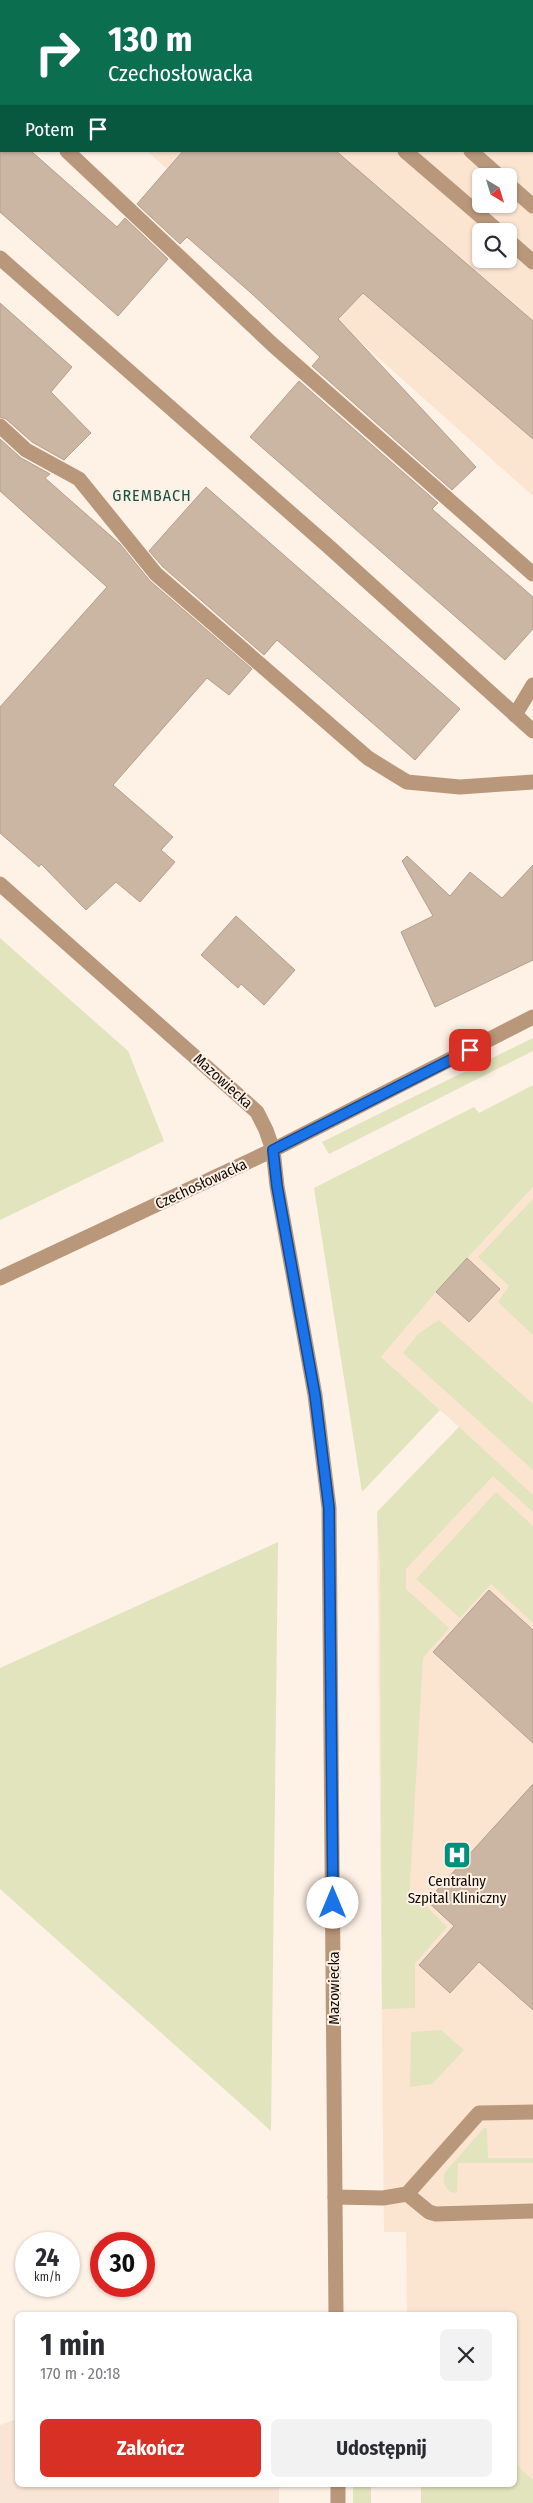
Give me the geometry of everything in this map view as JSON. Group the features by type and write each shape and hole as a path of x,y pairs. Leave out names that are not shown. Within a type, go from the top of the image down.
{"street":[{"path":"67,152 273,345 533,574"},
{"path":"406,152 489,223"},
{"path":"472,152 490,168"},
{"path":"518,193 533,206"},
{"path":"517,248 533,262"},
{"path":"0,258 328,546 533,731"},
{"path":"0,426 26,450 79,479 156,574 368,758 407,782 460,786 533,782"},
{"path":"515,715 533,685"},
{"name":"Mazowiecka","path":"0,884 257,1112 273,1150 277,1186 315,1395 329,1508 336,2312"},
{"name":"Czechosłowacka","path":"0,1278 273,1150 533,1017"},
{"path":"335,2197 383,2198 407,2194 479,2113 533,2112"},
{"path":"407,2194 429,2212 436,2214 533,2211"},
{"path":"338,2487 338,2503"}],"shaded area":[{"path":"148,152 533,152 533,496"},
{"name":"Centralny Szpital Kliniczny","path":"533,1187 533,2503 421,2503 421,2487 517,2487 517,2312 407,2312 406,2232 384,2232 377,1512 459,1427 381,1357 436,1292"},
{"path":"15,2420 15,2487 279,2487 279,2503 0,2503 0,2425"}],"green space":[{"path":"0,938 128,1051 164,1141 0,1220"},
{"path":"533,1038 533,1051 329,1154 322,1142"},
{"path":"533,1085 533,1187 436,1292 381,1357 440,1410 362,1492 314,1188 474,1107 479,1113"},
{"path":"533,1199 533,1335 498,1302 509,1286 478,1257"},
{"path":"439,1320 533,1404 533,1470 403,1353 418,1334"},
{"path":"459,1427 533,1495 533,1512 493,1476 406,1569 406,1589 449,1628 423,1658 409,1901 420,1900 447,1927 415,1963 415,2008 382,2009 380,1568 377,1512"},
{"path":"496,1492 533,1526 533,1623 491,1584 460,1618 416,1579"},
{"path":"278,1542 271,2131 0,1889 0,1668"},
{"path":"441,2030 464,2050 432,2084 410,2087 411,2032"},
{"path":"484,2128 487,2128 488,2158 533,2158 533,2163 458,2163 457,2193 450,2192 444,2182 446,2171"},
{"path":"517,2466 533,2480 533,2503 421,2503 421,2487 517,2487"},
{"path":"353,2487 371,2487 371,2503 353,2503"}],"building":[{"path":"0,152 32,152 117,227 125,218 168,259 118,316 0,212"},
{"path":"182,152 337,152 533,321 533,439 363,293 338,319 476,467 452,490 312,366 320,357 251,293 187,237 180,244 137,204"},
{"path":"0,303 72,367 51,392 91,433 64,460 32,442 6,419 0,417"},
{"path":"299,381 438,503 432,509 533,597 533,629 505,660 250,437"},
{"path":"0,439 21,458 50,474 45,478 120,544 150,581 252,669 229,695 207,678 113,785 173,837 161,850 175,862 140,902 116,882 86,910 41,864 39,867 0,833 0,707 107,587 0,491"},
{"path":"206,487 460,709 415,760 277,640 264,655 163,567 149,551"},
{"path":"407,856 450,896 470,872 502,898 533,865 533,960 435,1007 401,932 433,916 402,861"},
{"path":"236,916 295,970 264,1005 241,984 238,988 201,955"},
{"path":"467,1258 500,1289 469,1322 436,1292"},
{"path":"489,1590 533,1630 533,1743 433,1652"},
{"path":"533,1784 533,2010 479,1962 450,1993 419,1965 454,1926 427,1901"}],"place":[{"name":"Centralny Szpital Kliniczny","path":"457,1855"}],"district":[{"name":"GREMBACH","path":"152,495"}],"route":[{"path":"333,1903 329,1508 315,1395 277,1186 273,1150 470,1050"}]}
